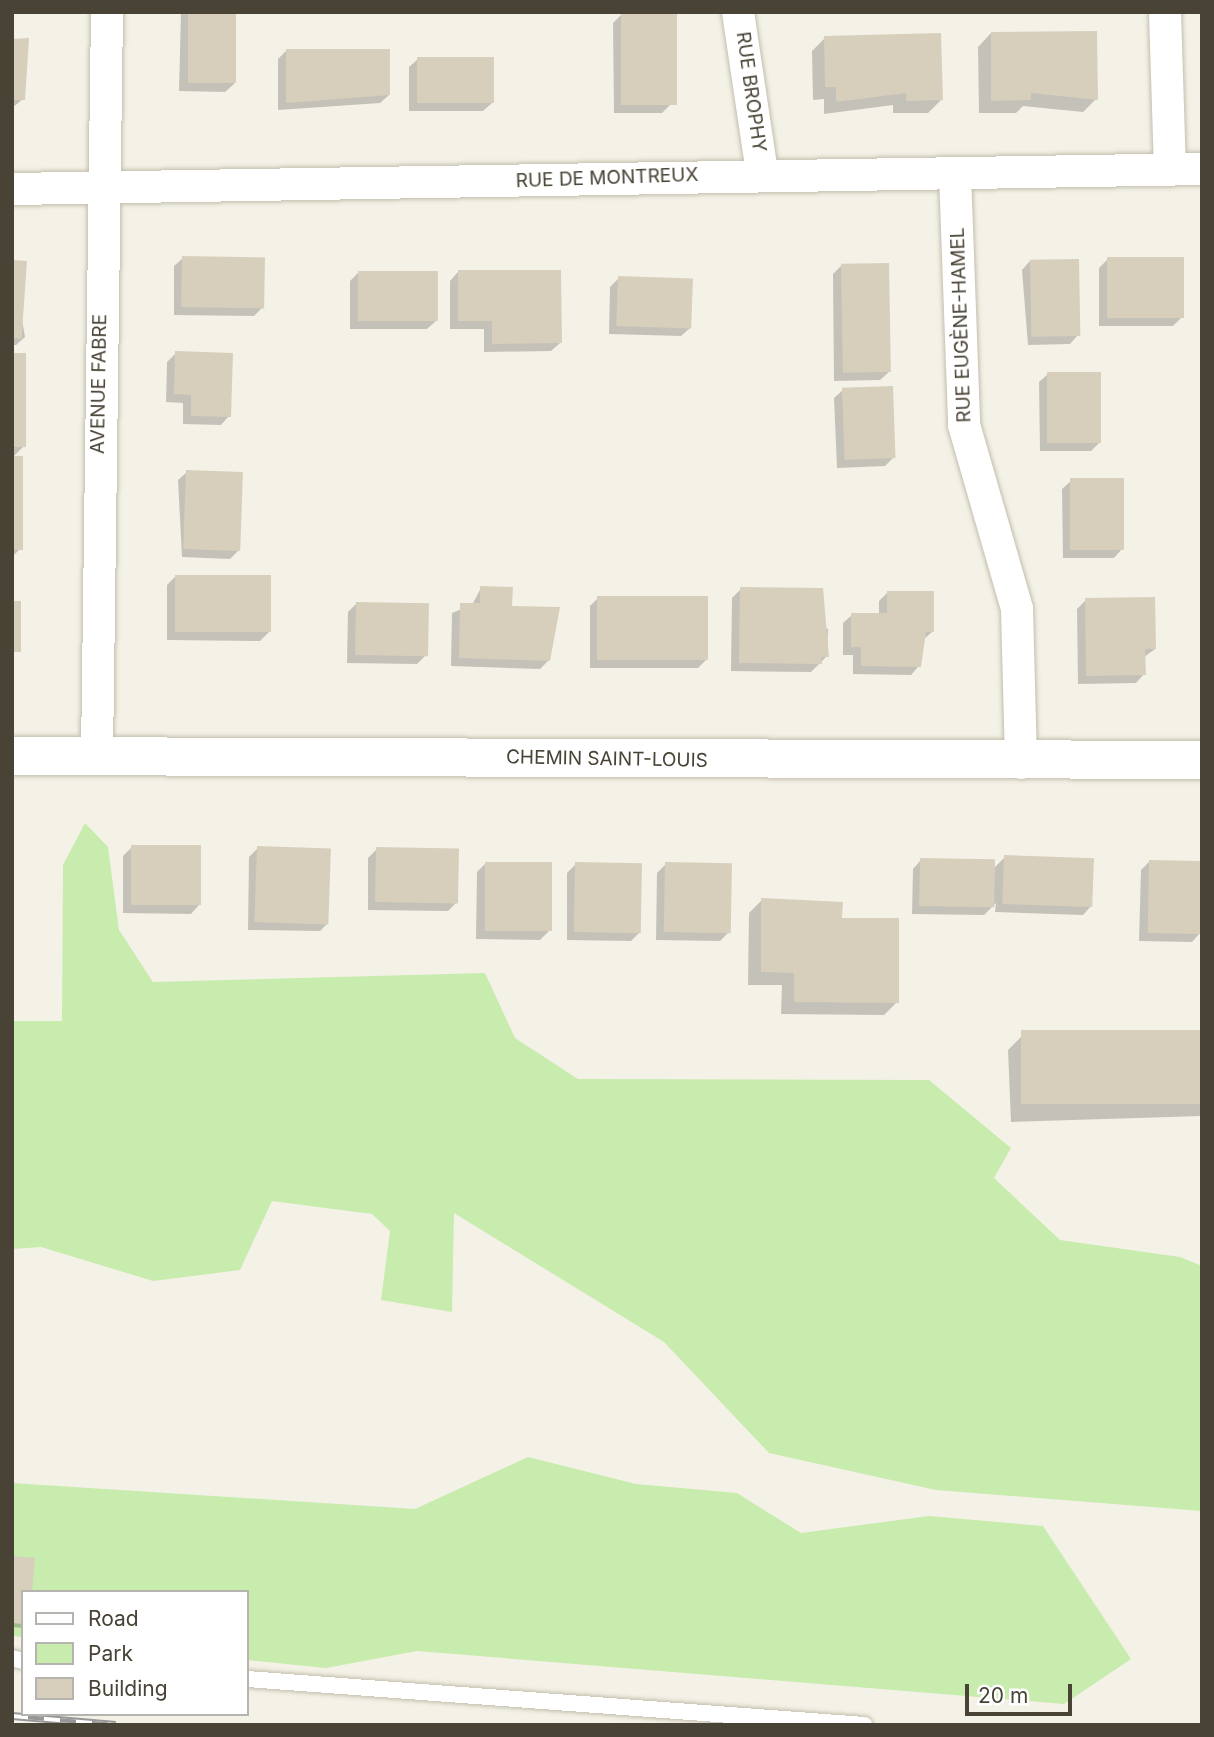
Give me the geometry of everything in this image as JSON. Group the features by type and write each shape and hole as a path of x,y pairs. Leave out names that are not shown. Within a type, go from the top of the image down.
{"street":[{"name":"AVENUE FABRE","path":"97,755 107,12"},
{"name":"RUE BROPHY","path":"738,12 762,173"},
{"path":"1165,12 1170,169"},
{"name":"RUE DE MONTREUX","path":"12,189 762,173 955,174 1202,169"},
{"name":"RUE EUGÈNE-HAMEL","path":"955,174 964,425 986,518 1017,608 1021,763"},
{"name":"CHEMIN SAINT-LOUIS","path":"12,756 1021,763 1202,761"}],"lane":[{"path":"248,1679 864,1725"}],"green space":[{"path":"85,823 108,847 119,930 153,982 485,973 515,1038 578,1079 929,1080 1011,1148 994,1178 1060,1240 1180,1257 1202,1266 1202,1511 936,1490 769,1453 664,1342 454,1213 452,1312 381,1300 390,1231 372,1214 272,1201 240,1270 153,1281 41,1247 12,1249 12,1021 62,1021 63,865"},
{"path":"528,1457 636,1484 737,1493 801,1533 929,1516 1043,1526 1131,1659 1064,1704 417,1651 326,1668 248,1660 248,1590 21,1590 21,1637 12,1636 12,1483 415,1509"}],"building":[{"path":"188,12 236,12 236,83 188,83"},
{"path":"621,12 677,12 677,105 621,105"},
{"path":"1097,31 1098,100 1031,93 1031,100 991,101 991,32"},
{"path":"941,33 943,100 906,101 906,93 836,102 836,87 825,87 824,36"},
{"path":"29,38 25,100 12,100 12,39"},
{"path":"286,49 390,49 390,95 286,103"},
{"path":"417,57 494,57 494,103 417,103"},
{"path":"182,256 265,257 264,308 181,307"},
{"path":"1107,257 1184,257 1184,318 1107,318"},
{"path":"1079,259 1080,336 1031,337 1030,260"},
{"path":"12,260 27,261 22,339 12,338"},
{"path":"889,263 891,372 843,373 841,264"},
{"path":"458,270 561,270 562,343 492,344 492,321 458,321"},
{"path":"358,271 438,271 438,321 358,321"},
{"path":"618,276 693,279 691,329 616,326"},
{"path":"175,351 233,353 231,417 191,416 191,395 174,394"},
{"path":"12,353 26,353 26,447 12,447"},
{"path":"1047,372 1101,372 1101,443 1047,443"},
{"path":"893,386 896,458 845,460 842,388"},
{"path":"12,456 23,456 23,550 12,550"},
{"path":"186,470 243,472 240,551 183,549"},
{"path":"1070,478 1124,478 1124,550 1070,550"},
{"path":"175,575 271,575 271,632 175,632"},
{"path":"480,586 513,587 512,606 560,607 550,661 459,658 460,603 480,603"},
{"path":"740,587 823,588 829,657 821,657 822,664 739,663"},
{"path":"887,591 934,591 934,632 926,632 921,667 861,666 861,647 851,647 851,613 887,613"},
{"path":"597,596 708,596 708,660 597,660"},
{"path":"1155,597 1156,649 1145,649 1146,675 1086,676 1085,598"},
{"path":"12,601 21,601 21,652 12,652"},
{"path":"356,602 429,603 428,656 355,655"},
{"path":"131,845 201,845 201,905 131,905"},
{"path":"257,846 331,849 328,925 254,922"},
{"path":"376,847 459,848 458,903 375,902"},
{"path":"1004,855 1094,858 1092,907 1002,904"},
{"path":"920,858 995,859 994,907 919,906"},
{"path":"1149,860 1202,861 1201,934 1148,933"},
{"path":"485,862 552,862 552,931 485,931"},
{"path":"575,862 642,863 641,933 574,932"},
{"path":"665,862 732,863 731,933 664,932"},
{"path":"761,898 843,902 842,918 899,918 899,1003 794,1002 794,973 761,972"},
{"path":"1021,1030 1202,1030 1202,1104 1021,1104"},
{"path":"12,1556 35,1558 32,1590 21,1590 21,1624 12,1623"}],"railway":[{"path":"12,1716 116,1725"}]}
